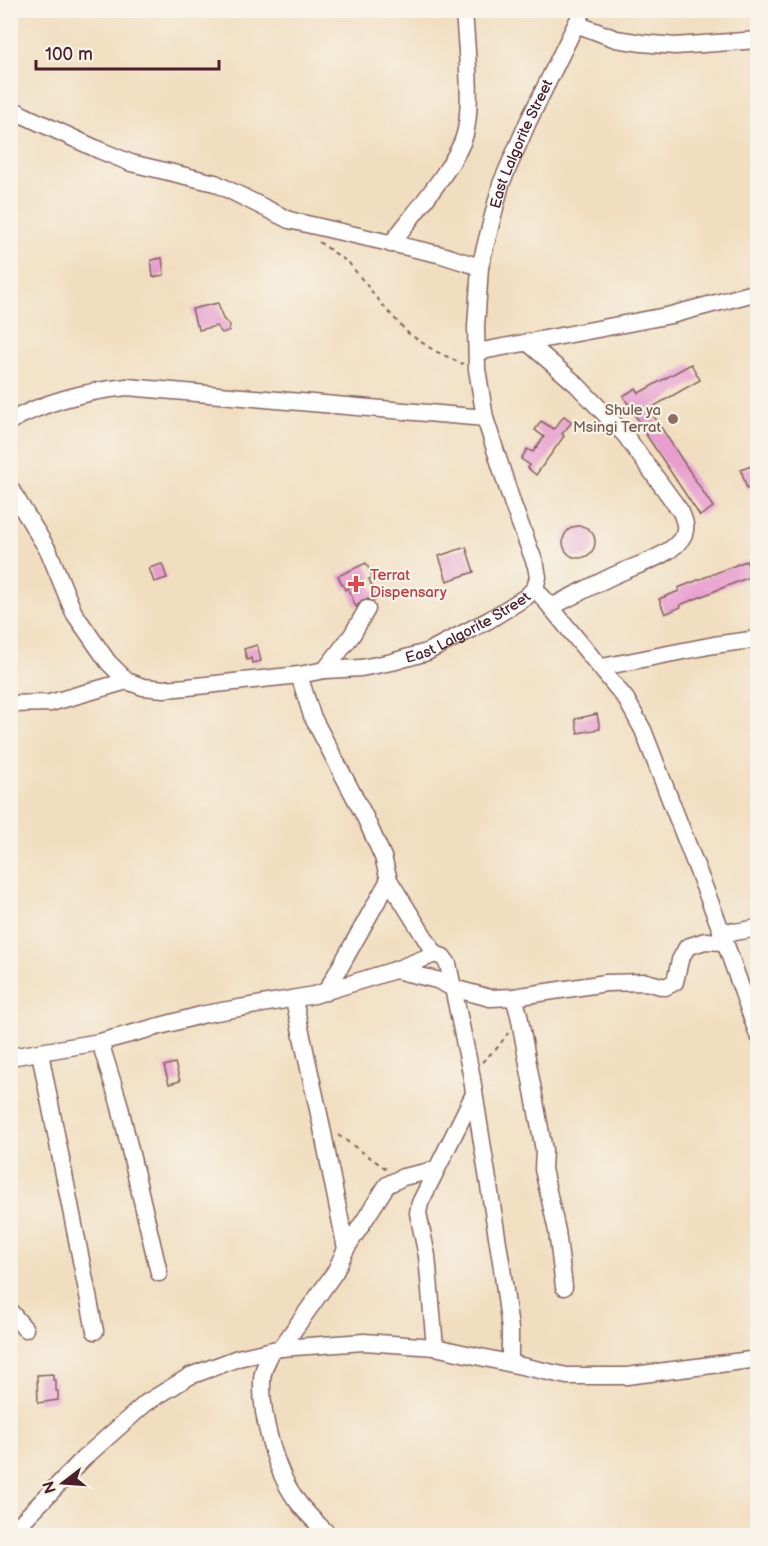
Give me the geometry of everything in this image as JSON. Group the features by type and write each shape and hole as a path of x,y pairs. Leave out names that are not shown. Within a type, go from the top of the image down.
{"street":[{"path":"391,244 454,159 465,134 468,103 464,10"},
{"path":"580,17 616,39 653,44 675,46 758,40"},
{"name":"East Lalgorite Street","path":"127,681 143,687 164,689 299,675 325,670 361,668 427,652 489,620 526,597 535,588 538,577 536,566 513,505 485,418 477,369 476,327 480,267 501,184 528,122 580,17"},
{"path":"10,107 23,115 132,163 215,183 290,220 480,267"},
{"path":"477,352 671,315 758,292"},
{"path":"527,342 576,384 625,435 681,512 686,525 684,535 666,552 551,607"},
{"path":"10,420 52,404 106,389 127,387 485,418"},
{"path":"10,488 49,552 74,613 108,662 127,681 50,703 10,704"},
{"path":"535,588 602,667 626,699 643,730 715,914 758,1035"},
{"path":"325,670 352,635 367,609"},
{"path":"602,667 714,645 758,639"},
{"path":"299,675 312,716 364,814 389,880 435,954 446,960 471,1074 502,1268 510,1329 510,1363"},
{"path":"326,992 389,880"},
{"path":"697,942 715,914"},
{"path":"395,970 437,980 453,988 490,998 636,981 669,987 675,982 687,947 697,942 758,927"},
{"path":"10,1057 100,1042 206,1014 294,1000 395,970 435,954"},
{"path":"514,997 544,1150 544,1175 557,1231 564,1287"},
{"path":"294,1000 346,1249"},
{"path":"100,1042 120,1103 159,1273"},
{"path":"40,1053 95,1331"},
{"path":"435,1347 427,1256 418,1213 420,1203 435,1170 474,1094"},
{"path":"330,1536 295,1499 285,1482 270,1437 264,1406 262,1380 266,1364 335,1272 346,1249 387,1185 435,1170"},
{"path":"404,1178 417,1190 420,1203"},
{"path":"10,1311 25,1329"},
{"path":"10,1534 84,1458 146,1403 190,1376 238,1359 276,1350 364,1342 435,1347 567,1376 627,1376 758,1359"}],"path":[{"path":"318,241 349,263 409,334 456,362 477,369"},
{"path":"471,1074 498,1047 519,1015"},
{"path":"321,1123 404,1178"}],"building":[{"path":"162,258 164,275 153,277 151,260"},
{"path":"218,303 223,319 230,325 229,331 222,333 216,326 199,330 192,309"},
{"path":"691,364 700,380 649,409 713,507 700,516 623,396 636,388 639,393"},
{"path":"564,416 572,422 536,475 528,468 530,465 521,459 527,449 533,452 544,437 535,430 541,421 554,429"},
{"path":"751,466 757,486 747,489 741,470"},
{"path":"579,526 591,530 595,542 591,554 579,558 567,554 563,542 567,530"},
{"path":"466,547 474,572 447,581 439,556"},
{"path":"746,561 752,576 680,605 681,607 665,614 659,599 679,591 678,588"},
{"name":"Terrat Dispensary","path":"366,563 373,578 369,579 377,599 362,600 356,607 348,588 345,590 338,576"},
{"path":"162,564 167,578 154,582 149,568"},
{"path":"257,645 261,661 252,663 251,658 247,660 244,649"},
{"path":"597,714 600,729 578,733 575,719"},
{"path":"175,1063 180,1081 169,1084 164,1066"},
{"path":"53,1374 53,1380 56,1380 58,1400 38,1403 37,1375"}],"place":[{"name":"Shule ya Msingi Terrat","path":"673,419"},
{"name":"Terrat Dispensary","path":"356,584"}]}
